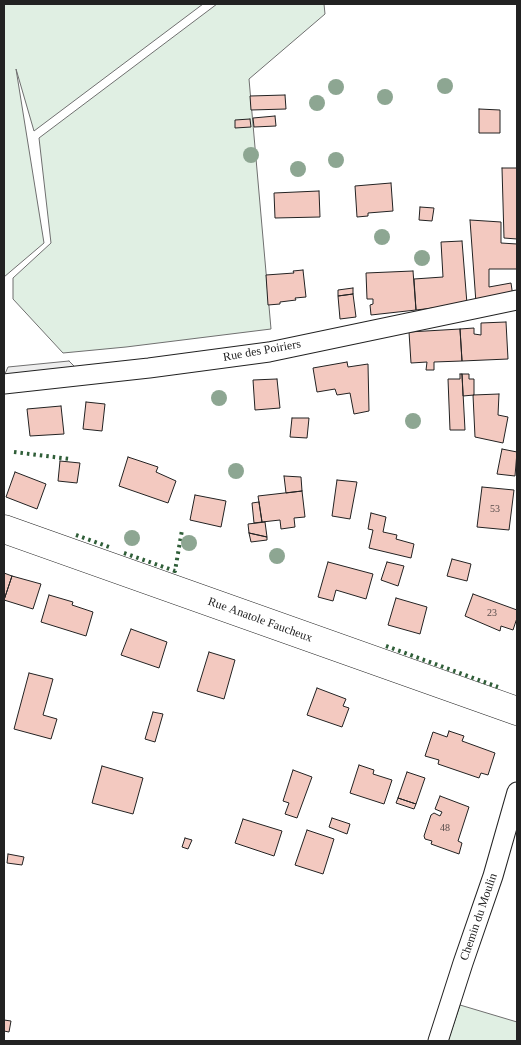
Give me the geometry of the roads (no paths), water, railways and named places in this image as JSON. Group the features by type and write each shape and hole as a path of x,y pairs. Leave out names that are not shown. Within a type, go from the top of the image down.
{"main road":[{"name":"Rue Anatole Faucheux","path":"4,528 517,711"}],"street":[{"name":"Rue des Poiriers","path":"4,384 269,352 517,300"},
{"name":"Chemin du Moulin","path":"438,1041 493,876 517,792"}]}
